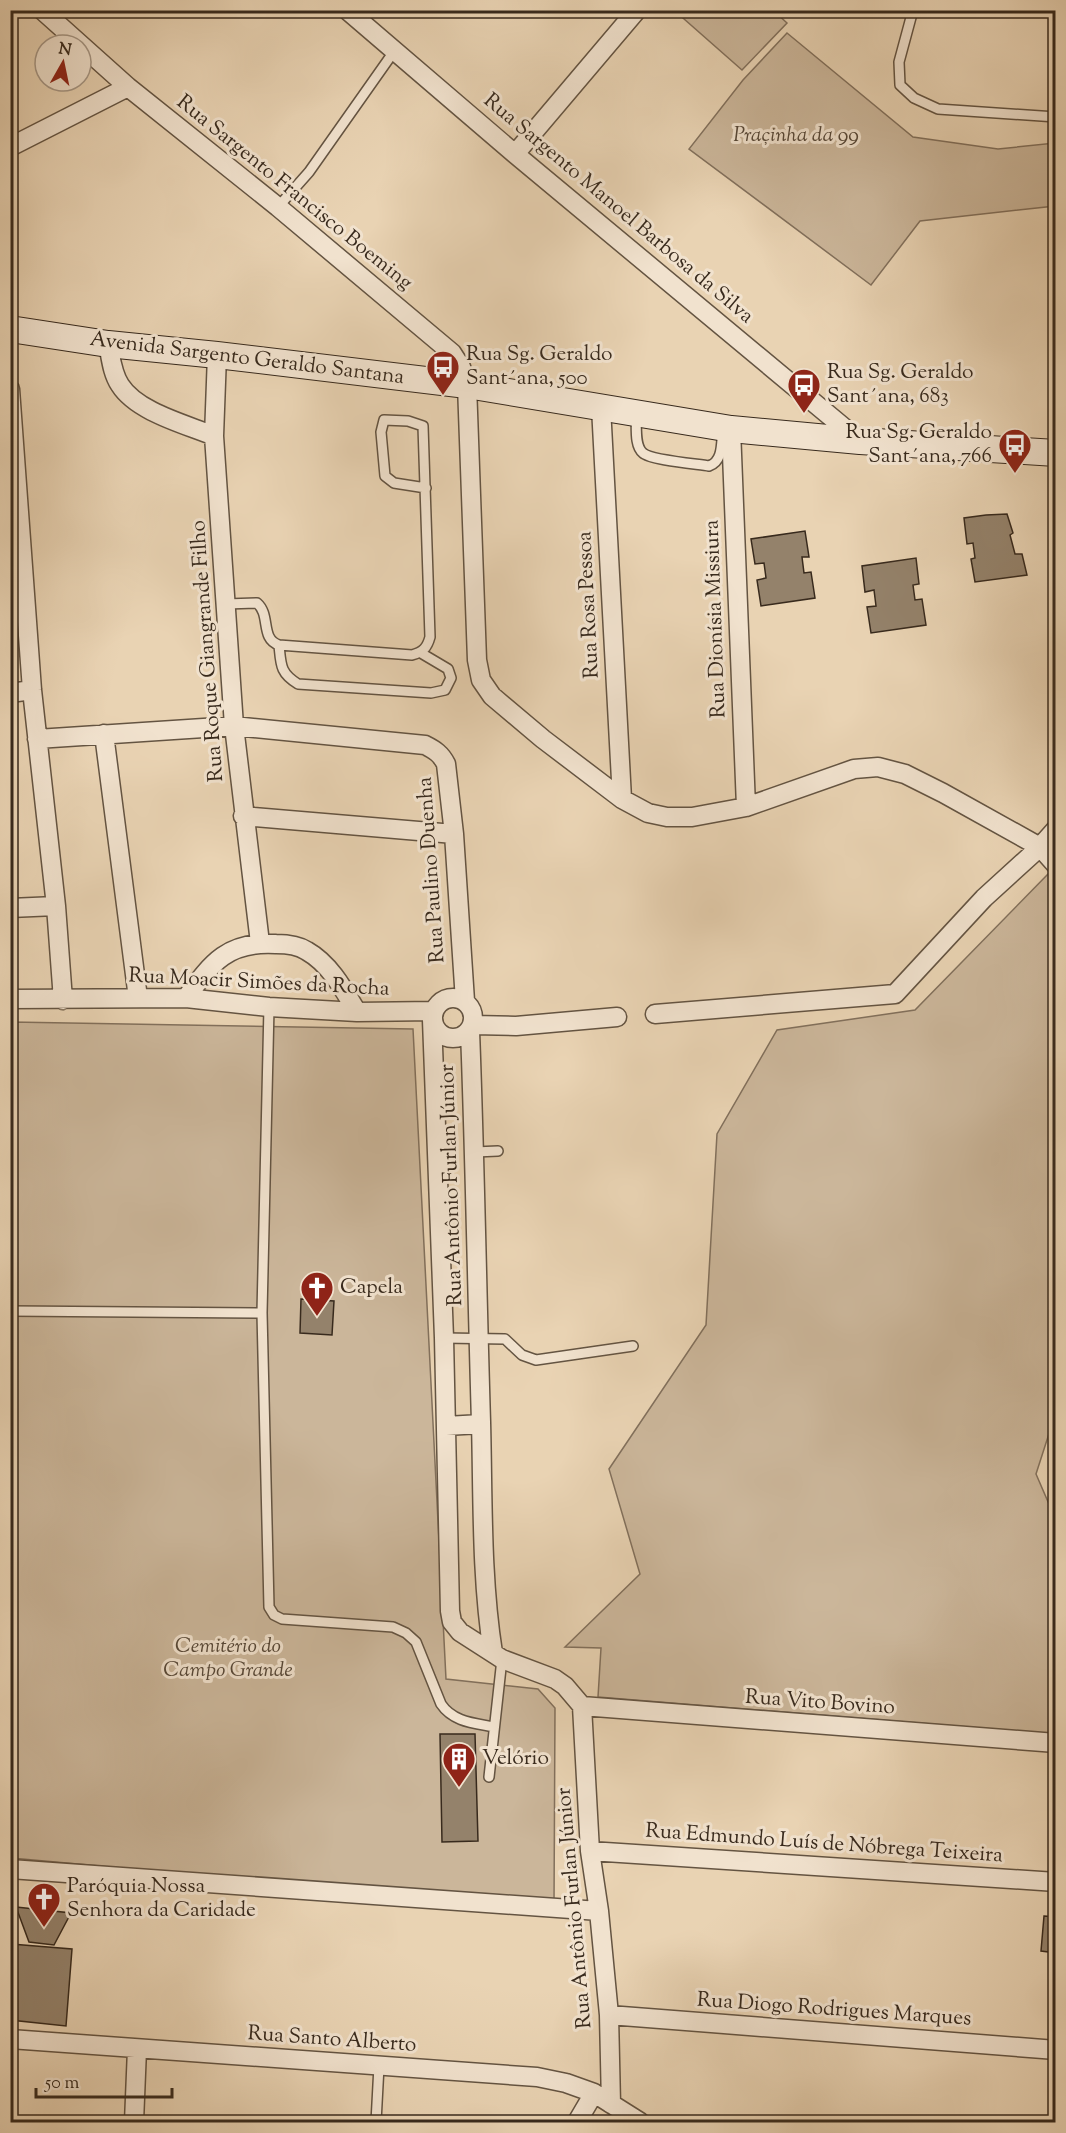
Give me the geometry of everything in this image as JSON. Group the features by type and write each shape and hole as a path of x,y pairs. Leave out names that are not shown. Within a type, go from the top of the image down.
{"street":[{"name":"Rua Sargento Francisco Boeming","path":"42,10 128,87 278,207 452,353 461,367 467,385"},
{"name":"Rua Sargento Manoel Barbosa da Silva","path":"347,10 515,154 860,441"},
{"path":"515,154 637,10"},
{"path":"10,147 128,87"},
{"name":"Avenida Sargento Geraldo Santana","path":"10,329 108,344 467,385 727,428 860,441 1056,453"},
{"path":"108,344 113,370 119,384 130,398 146,408 214,436"},
{"name":"Rua Roque Giangrande Filho","path":"217,355 214,436 234,726 260,943"},
{"path":"467,385 477,660 481,680 492,696 543,739 622,799 648,813 667,817 692,817 747,807 854,769 878,767 905,774 1040,847 1056,865"},
{"path":"10,388 32,690 56,906 63,1000"},
{"name":"Rua Rosa Pessoa","path":"601,407 622,799"},
{"name":"Rua Dionísia Missiura","path":"727,428 747,807"},
{"path":"10,693 32,690"},
{"path":"37,740 234,726"},
{"name":"Rua Paulino Duenha","path":"234,726 425,745 443,757 446,764 454,834 465,1001"},
{"path":"104,734 138,998"},
{"path":"243,816 454,834"},
{"path":"656,1014 895,994 984,897 1040,847 1056,829"},
{"path":"10,908 56,906"},
{"path":"186,998 208,968 225,953 260,943 293,945 307,950 325,966 340,984 357,1012"},
{"name":"Rua Moacir Simões da Rocha","path":"10,999 186,998 269,1007 433,1016"},
{"path":"456,998 465,1001 474,1016 471,1028 460,1038 447,1039 437,1032 433,1016 439,1004 447,999 456,998"},
{"name":"Rua Antônio Furlan Júnior","path":"433,1016 450,1611 452,1622 460,1632 497,1656 555,1679 565,1686 582,1706 590,1851 599,1911 609,2015 611,2104"},
{"path":"471,1028 617,1017"},
{"name":"Rua Antônio Furlan Júnior","path":"471,1028 487,1618 497,1656"},
{"path":"446,1426 481,1424"},
{"name":"Rua Vito Bovino","path":"582,1706 1056,1743"},
{"name":"Rua Edmundo Luís de Nóbrega Teixeira","path":"590,1851 1056,1882"},
{"path":"10,1869 599,1911"},
{"name":"Rua Diogo Rodrigues Marques","path":"609,2015 1056,2050"},
{"name":"Rua Santo Alberto","path":"10,2039 537,2077 566,2083 594,2093 640,2122"},
{"path":"134,2122 137,2049"},
{"path":"577,2122 594,2093"}],"lane":[{"path":"913,10 899,62 900,85 914,98 938,109 1056,117"},
{"path":"278,207 309,172 395,50"},
{"path":"636,413 638,446 643,454 654,458 709,466 716,464 720,458 727,428"},
{"path":"226,604 257,603 264,612 268,639 273,644 412,655 421,653 428,645 430,637 426,488 423,426 408,421 384,420 381,432 385,477 394,483 426,488"},
{"path":"279,645 282,669 298,684 431,693 445,690 451,678 448,669 421,653"},
{"path":"269,1007 262,1313 269,1607 274,1615 282,1619 393,1627 406,1633 417,1642 446,1712 457,1719 494,1727"},
{"path":"475,1152 498,1151"},
{"path":"10,1311 262,1313"},
{"path":"444,1338 505,1339 522,1355 536,1360 633,1346"},
{"path":"489,1777 497,1656"},
{"path":"376,2122 379,2066"}],"green space":[{"path":"675,11 774,11 787,23 742,70"},
{"name":"Praçinha da 99","path":"787,33 913,137 998,149 1055,143 1055,206 920,221 871,285 689,149 743,80"},
{"path":"1050,872 1056,876 1056,1412 1036,1474 1055,1518 1055,1734 598,1697 601,1648 565,1647 640,1574 609,1469 706,1325 717,1134 777,1030 915,1010"},
{"name":"Cemitério do Campo Grande","path":"11,1022 413,1029 446,1679 538,1689 555,1708 554,1907 11,1858"}],"building":[{"path":"1007,514 1013,533 1010,535 1015,554 1022,554 1027,575 975,582 971,559 975,558 973,543 967,544 964,518"},
{"path":"805,531 809,557 802,557 804,573 811,572 815,598 761,606 757,580 766,578 764,563 755,564 751,539"},
{"path":"916,558 919,584 913,585 915,600 922,599 926,625 871,633 867,607 876,606 874,590 865,592 862,566"},
{"name":"Capela","path":"301,1299 334,1301 332,1335 300,1333"},
{"name":"Velório","path":"440,1734 475,1734 478,1841 442,1842"},
{"name":"Paróquia Nossa Senhora da Caridade","path":"16,1907 71,1913 54,1945 29,1942"},
{"path":"1044,1916 1056,1917 1056,1953 1041,1951"},
{"path":"11,1944 72,1949 66,2026 10,2020"}],"place":[{"name":"Rua Sg. Geraldo Sant´ana, 500","path":"443,396"},
{"name":"Rua Sg. Geraldo Sant´ana, 683","path":"804,414"},
{"name":"Rua Sg. Geraldo Sant´ana, 766","path":"1015,474"},
{"name":"Capela","path":"317,1317"},
{"name":"Velório","path":"459,1788"},
{"name":"Paróquia Nossa Senhora da Caridade","path":"44,1928"}]}
